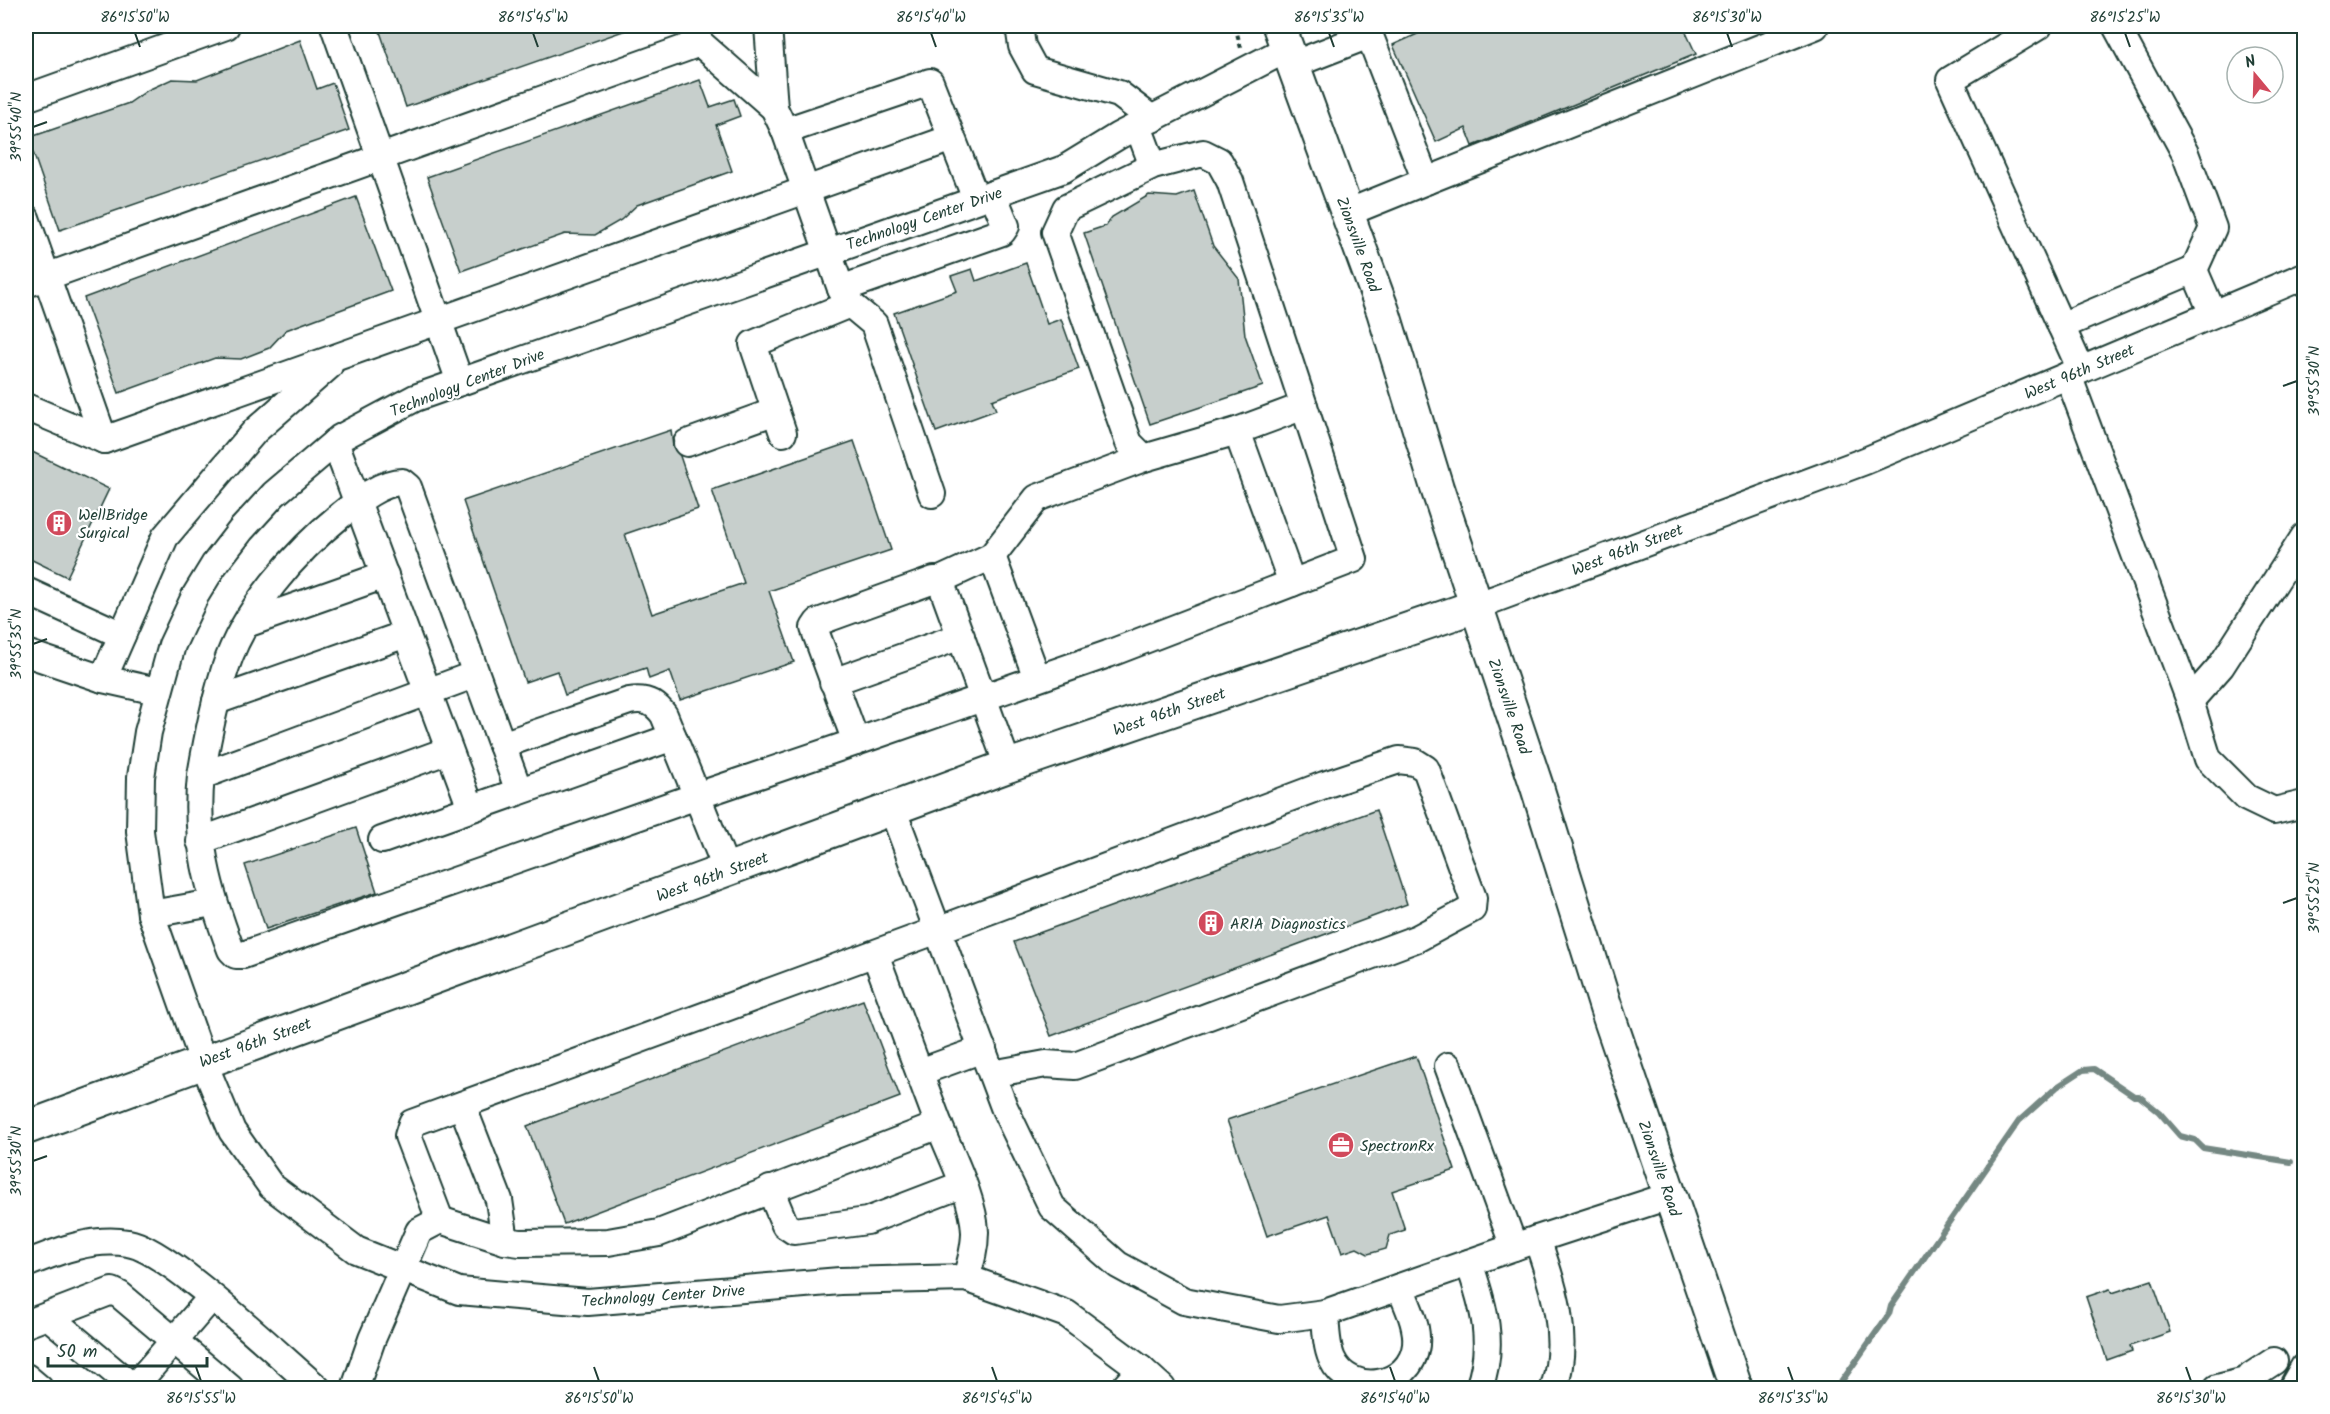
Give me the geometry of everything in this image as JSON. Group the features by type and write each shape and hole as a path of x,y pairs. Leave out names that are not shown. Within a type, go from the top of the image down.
{"main road":[{"name":"Zionsville Road","path":"1286,46 1383,311 1476,606 1670,1196 1736,1389"},
{"name":"West 96th Street","path":"26,1128 1008,766 1476,606"}],"street":[{"path":"26,98 226,26"},
{"path":"334,26 460,382"},
{"path":"768,26 774,108"},
{"path":"1019,26 1022,46 1035,70 1119,94 1145,122 1153,166"},
{"path":"1347,213 1815,26"},
{"path":"2039,26 1950,80 2061,326 2101,457 2190,701 2208,759 2247,798 2274,811 2304,804"},
{"path":"2061,326 2194,270 2213,228 2185,153 2116,26"},
{"path":"1368,30 1426,181"},
{"name":"Technology Center Drive","path":"1155,1384 1067,1314 966,1278 840,1281 588,1302 459,1291 356,1250 271,1186 232,1131 203,1061 152,914 140,831 141,777 157,691 172,645 214,564 274,494 335,442 415,398 1064,169 1145,122 1286,46 1368,30"},
{"path":"36,280 379,157 695,34 774,108 785,131 845,297 874,324 932,494"},
{"path":"687,443 779,422 753,348 754,342 845,297 1002,232 1006,226 985,196 952,138 932,86 925,82 785,131"},
{"path":"27,404 104,440 952,138"},
{"path":"519,791 408,487 402,482 392,482 357,502 306,545 258,605 226,667 216,701 201,776 198,807 200,841 213,903 231,950 236,955 243,955 1036,678 1354,559 1230,181 1219,161 1203,153 1153,166 1066,208 1055,231 1129,443 1144,458"},
{"path":"26,218 36,280 104,440"},
{"path":"2194,270 2213,314"},
{"name":"West 96th Street","path":"1476,606 1864,462 2304,276"},
{"path":"103,679 165,537 255,431 338,358"},
{"path":"855,742 814,628 818,622 934,580 940,580 992,556 1037,498 1144,458 1237,431 1304,406"},
{"path":"1237,431 1292,583"},
{"path":"335,442 471,808"},
{"path":"2190,701 2221,666 2304,537"},
{"path":"992,556 1036,678"},
{"path":"249,623 385,576"},
{"path":"940,580 1008,766"},
{"path":"26,591 122,635"},
{"path":"216,701 406,634"},
{"path":"833,682 960,636"},
{"path":"26,653 103,679 157,691"},
{"path":"201,776 476,674"},
{"path":"502,745 638,699 658,706 673,737 727,871"},
{"path":"382,840 673,737"},
{"path":"200,841 449,750"},
{"path":"440,1220 408,1136 412,1124 875,954 1324,785 1399,759 1415,762 1426,770 1473,898 1472,909 1418,938 1075,1066 1046,1064 992,1074"},
{"path":"892,808 992,1074 1052,1207 1118,1265 1184,1301 1279,1319 1325,1313 1525,1243 1670,1196"},
{"path":"152,914 213,903"},
{"path":"875,954 962,1185 975,1230 974,1252 966,1278"},
{"path":"920,1072 983,1049"},
{"path":"1448,1065 1525,1243 1559,1310 1560,1361 1554,1389"},
{"path":"462,1105 499,1200 505,1241"},
{"path":"355,1389 401,1269 419,1231 440,1220 505,1241 608,1242 658,1233 939,1125"},
{"path":"770,1189 785,1225 794,1231 867,1221 962,1185"},
{"path":"26,1264 80,1245 115,1241 131,1243 164,1259 317,1389"},
{"path":"1469,1263 1488,1327 1488,1352 1479,1389"},
{"path":"1325,1313 1331,1358 1339,1370 1350,1378 1365,1384 1379,1384 1394,1378 1405,1370 1412,1359 1416,1344 1415,1329 1400,1287"},
{"path":"37,1320 112,1292 120,1295 230,1389"},
{"path":"37,1320 134,1388 211,1298"},
{"path":"2217,1389 2244,1385 2274,1361"},
{"path":"2292,1389 2304,1367"},
{"path":"26,1377 39,1389"},
{"path":"1124,1389 1155,1384"}],"building":[{"path":"378,26 632,26 632,28 406,107"},
{"path":"1422,26 1683,26 1696,54 1473,146 1466,128 1436,142 1393,45 1424,31"},
{"path":"300,40 317,89 333,83 349,130 60,230 28,138 129,103 148,90 172,79 197,80"},
{"path":"700,80 710,107 734,99 740,116 716,125 732,171 637,205 621,220 595,235 565,234 461,271 427,177"},
{"path":"1194,191 1213,246 1239,279 1245,335 1263,386 1150,424 1084,233 1105,226 1112,217 1149,195 1177,197"},
{"path":"356,197 391,291 286,330 269,348 241,359 215,358 119,393 84,298"},
{"path":"1026,263 1047,324 1061,319 1079,369 992,400 996,410 936,432 894,313 957,291 951,276 972,269 976,281"},
{"path":"671,430 673,447 680,456 698,509 625,534 652,614 744,583 712,490 854,441 891,550 769,591 794,662 680,700 670,671 649,679 646,668 565,695 557,671 525,682 463,501"},
{"name":"WellBridge Surgical","path":"26,449 109,489 67,577 26,557"},
{"name":"ARIA Diagnostics","path":"1376,810 1407,904 1051,1036 1014,942"},
{"path":"356,828 377,892 266,929 245,865"},
{"path":"863,1000 900,1097 564,1224 527,1126"},
{"name":"SpectronRx","path":"1416,1056 1455,1170 1392,1191 1405,1230 1390,1235 1386,1249 1368,1254 1357,1248 1342,1253 1329,1215 1267,1236 1227,1120"},
{"path":"2152,1280 2170,1332 2130,1346 2132,1351 2107,1360 2086,1297 2110,1289 2112,1293"}],"waterway":[{"path":"1837,1388 2019,1121 2057,1087 2083,1070 2094,1069 2134,1096 2139,1096 2159,1112 2180,1136 2195,1140 2203,1148 2291,1162"}],"place":[{"name":"WellBridge Surgical","path":"59,523"},
{"name":"ARIA Diagnostics","path":"1211,923"},
{"name":"SpectronRx","path":"1341,1145"}]}
